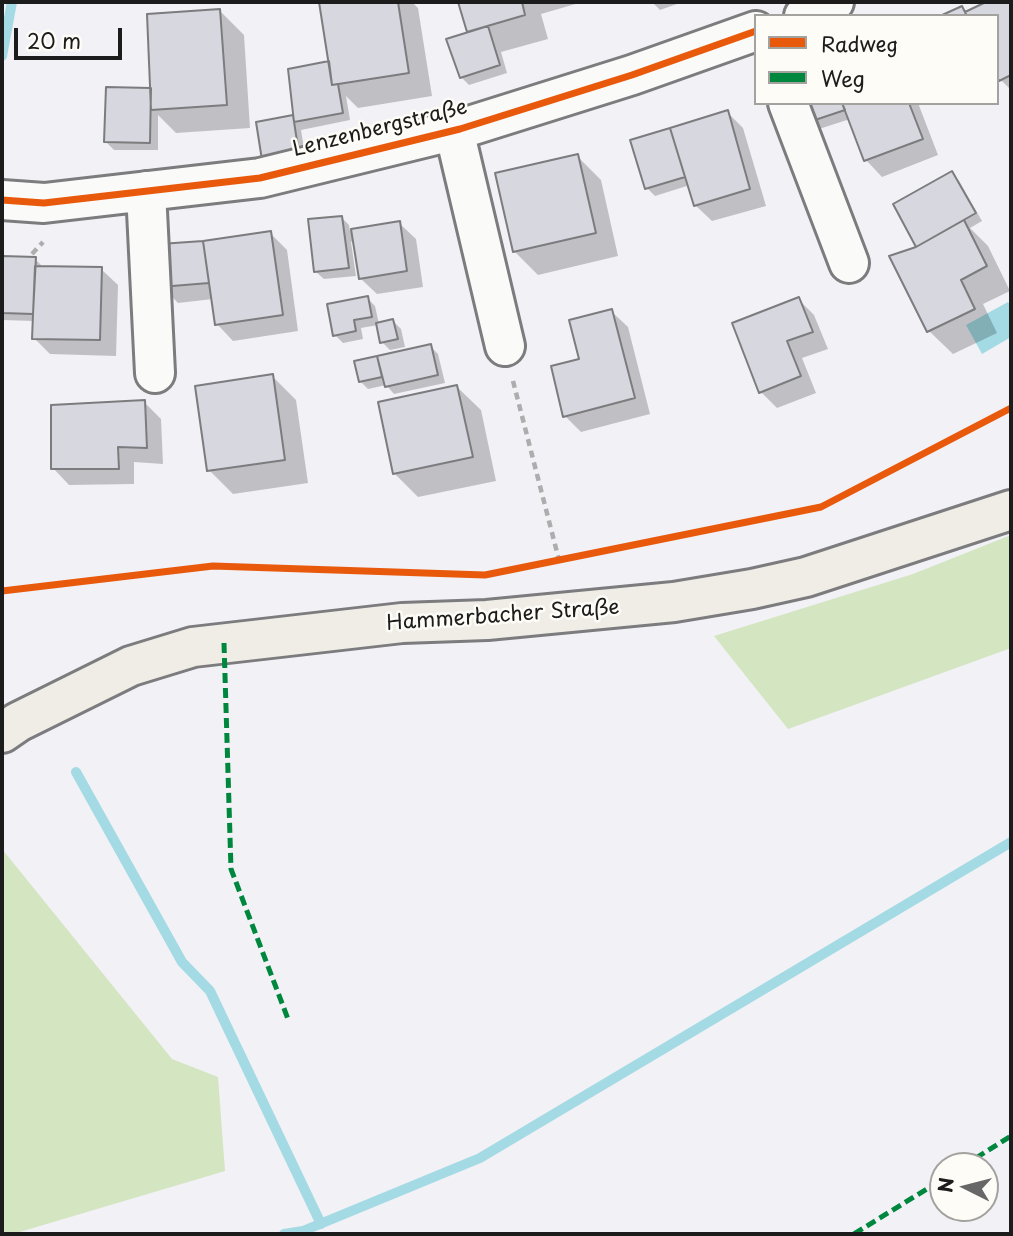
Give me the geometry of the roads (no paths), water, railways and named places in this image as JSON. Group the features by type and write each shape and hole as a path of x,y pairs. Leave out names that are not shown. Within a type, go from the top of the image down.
{"main road":[{"name":"Hammerbacher Straße","path":"2,733 131,666 193,647 402,623 487,620 674,602 752,589 806,577 1011,510"}],"street":[{"path":"808,14 834,2"},
{"name":"Lenzenbergstraße","path":"2,200 36,204 260,178 454,130 632,75 754,32"},
{"path":"789,105 849,262"},
{"path":"454,130 505,346"},
{"path":"146,191 155,373"}],"water":[{"path":"1008,302 1011,307 1011,337 982,354 966,325"}],"waterway":[{"path":"2,56 12,2"},
{"path":"76,772 182,962 210,991 321,1224"},
{"path":"284,1234 303,1231 480,1158 1011,842"}]}
